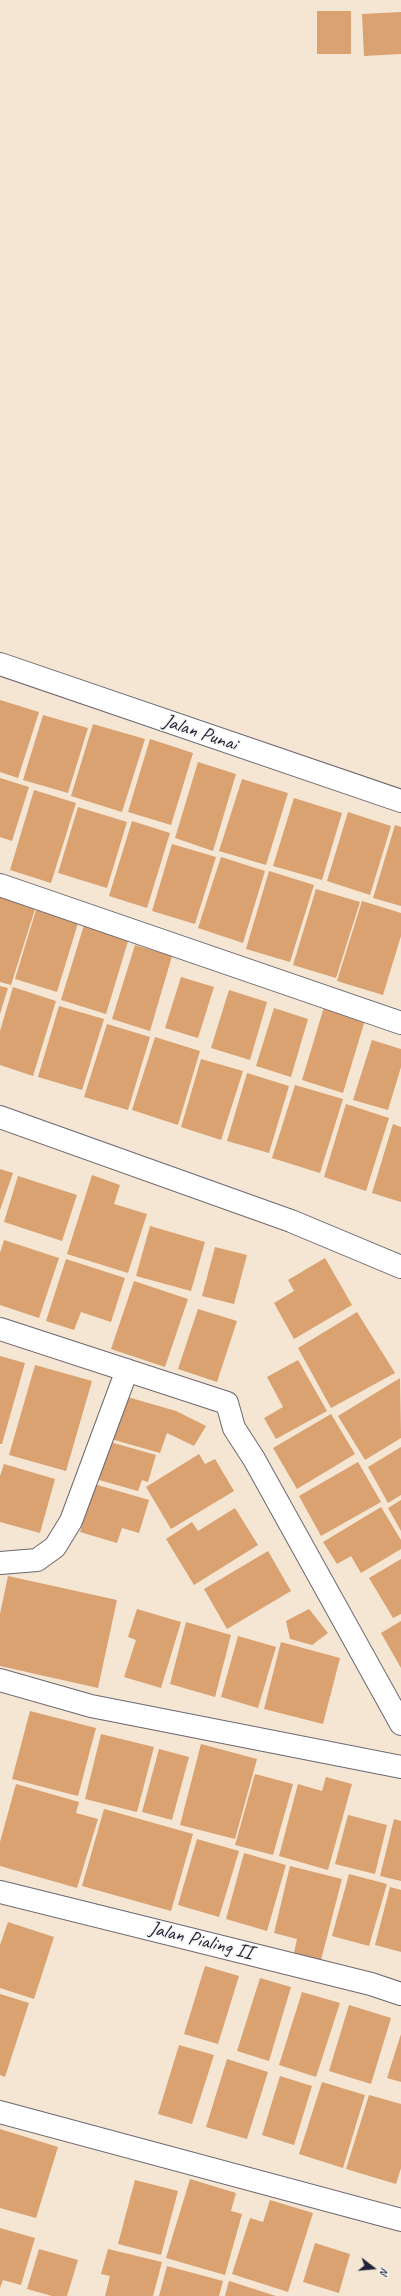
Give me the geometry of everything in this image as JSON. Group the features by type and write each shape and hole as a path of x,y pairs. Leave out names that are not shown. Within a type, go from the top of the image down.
{"street":[{"name":"Jalan Punai","path":"0,664 401,801"},
{"path":"0,885 401,1024"},
{"path":"0,1117 239,1201 401,1267"},
{"path":"0,1328 227,1403 234,1428 254,1459 401,1724"},
{"path":"0,1563 37,1560 56,1547 71,1521 127,1370"},
{"path":"0,1680 91,1706 401,1766"},
{"name":"Jalan Pialing II","path":"0,1892 371,1984 401,1994"},
{"path":"0,2112 401,2220"}],"building":[{"path":"317,11 351,11 351,54 317,54"},
{"path":"401,12 401,54 364,56 362,14"},
{"path":"0,700 39,712 18,778 0,772"},
{"path":"43,715 88,728 68,793 23,780"},
{"path":"93,724 145,739 122,812 71,796"},
{"path":"150,739 193,753 171,825 128,812"},
{"path":"198,762 236,774 213,851 175,838"},
{"path":"0,778 29,787 12,841 0,837"},
{"path":"242,779 288,793 266,865 219,851"},
{"path":"34,790 76,803 51,883 10,870"},
{"path":"294,798 342,813 322,880 273,866"},
{"path":"78,807 127,822 107,888 58,873"},
{"path":"348,812 391,826 370,895 327,881"},
{"path":"132,821 170,833 147,908 109,896"},
{"path":"395,825 401,827 401,906 373,898"},
{"path":"172,844 216,857 195,924 152,911"},
{"path":"221,857 265,871 243,943 198,928"},
{"path":"269,871 314,885 290,962 246,949"},
{"path":"316,889 360,902 336,978 293,965"},
{"path":"0,895 36,906 11,985 0,982"},
{"path":"362,901 401,913 401,936 383,995 337,981"},
{"path":"36,910 78,923 57,992 15,979"},
{"path":"84,925 129,938 106,1014 61,1000"},
{"path":"135,945 172,956 150,1031 112,1019"},
{"path":"181,977 214,987 198,1038 165,1028"},
{"path":"0,986 8,988 0,1014"},
{"path":"13,987 56,1001 33,1076 0,1065 0,1031"},
{"path":"229,990 267,1002 250,1060 211,1048"},
{"path":"59,1006 104,1019 82,1090 38,1077"},
{"path":"324,1007 365,1020 343,1093 302,1080"},
{"path":"274,1008 308,1019 291,1077 256,1066"},
{"path":"107,1024 150,1037 128,1110 84,1097"},
{"path":"155,1037 200,1051 178,1125 132,1110"},
{"path":"372,1040 401,1049 401,1067 388,1110 353,1100"},
{"path":"201,1059 243,1071 221,1140 181,1127"},
{"path":"247,1073 289,1086 269,1153 227,1141"},
{"path":"295,1085 343,1099 320,1173 272,1158"},
{"path":"346,1104 389,1118 366,1191 324,1177"},
{"path":"393,1124 401,1127 401,1202 372,1193"},
{"path":"0,1169 13,1173 0,1210"},
{"path":"92,1175 120,1185 114,1204 147,1214 128,1273 67,1254"},
{"path":"18,1176 77,1195 62,1241 4,1222"},
{"path":"150,1226 205,1242 191,1291 136,1276"},
{"path":"4,1240 59,1258 39,1318 0,1305 0,1253"},
{"path":"215,1247 247,1255 234,1304 202,1296"},
{"path":"325,1258 352,1305 294,1339 274,1303 294,1291 288,1280"},
{"path":"66,1259 125,1278 111,1322 81,1312 74,1330 46,1321"},
{"path":"134,1281 188,1299 165,1367 111,1349"},
{"path":"198,1309 237,1321 217,1382 178,1369"},
{"path":"357,1312 395,1373 331,1408 298,1348"},
{"path":"0,1356 25,1363 2,1444 0,1444"},
{"path":"298,1360 327,1411 276,1439 264,1418 283,1407 267,1377"},
{"path":"35,1365 92,1381 66,1471 9,1455"},
{"path":"400,1378 401,1438 365,1460 338,1416"},
{"path":"124,1396 176,1411 206,1426 194,1446 167,1433 160,1453 111,1439"},
{"path":"331,1414 355,1454 297,1489 273,1448"},
{"path":"110,1442 156,1455 148,1482 142,1480 138,1491 99,1480"},
{"path":"401,1447 401,1495 388,1503 368,1467"},
{"path":"199,1454 205,1464 215,1459 234,1491 171,1529 146,1487"},
{"path":"358,1462 381,1502 321,1536 299,1496"},
{"path":"4,1464 55,1479 40,1533 0,1522 0,1476"},
{"path":"94,1484 149,1500 139,1533 122,1528 117,1543 80,1532"},
{"path":"401,1500 401,1531 388,1508"},
{"path":"381,1507 401,1540 401,1549 361,1573 351,1556 337,1564 323,1542"},
{"path":"235,1508 258,1545 194,1585 166,1539 192,1522 198,1531"},
{"path":"268,1551 291,1591 227,1629 204,1589"},
{"path":"401,1559 401,1614 393,1618 369,1578"},
{"path":"8,1576 117,1600 98,1688 0,1666 0,1614"},
{"path":"137,1609 181,1622 161,1688 124,1677 136,1640 128,1637"},
{"path":"309,1609 328,1633 312,1645 290,1639 286,1621"},
{"path":"401,1621 401,1668 381,1633"},
{"path":"186,1622 231,1635 215,1697 170,1684"},
{"path":"238,1636 276,1647 258,1708 221,1697"},
{"path":"281,1642 340,1658 323,1724 264,1709"},
{"path":"30,1711 96,1728 78,1796 12,1779"},
{"path":"101,1734 154,1747 137,1812 85,1799"},
{"path":"201,1744 257,1759 235,1839 180,1825"},
{"path":"159,1749 189,1757 172,1820 142,1812"},
{"path":"255,1774 293,1784 273,1855 235,1845"},
{"path":"326,1777 352,1784 328,1870 279,1856 298,1784 322,1791"},
{"path":"16,1784 79,1802 76,1813 98,1819 77,1888 0,1866 0,1842"},
{"path":"104,1809 193,1834 171,1911 82,1886"},
{"path":"348,1815 387,1825 375,1874 335,1864"},
{"path":"394,1819 401,1821 401,1881 380,1876"},
{"path":"197,1839 239,1851 219,1917 178,1905"},
{"path":"244,1853 286,1865 267,1931 226,1919"},
{"path":"290,1866 342,1879 321,1960 294,1953 297,1939 274,1933"},
{"path":"349,1874 387,1884 369,1946 332,1936"},
{"path":"390,1887 401,1890 401,1952 375,1945"},
{"path":"8,1922 54,1937 34,1999 0,1988 0,1945"},
{"path":"205,1966 239,1976 218,2044 184,2034"},
{"path":"260,1978 291,1987 269,2061 237,2051"},
{"path":"302,1992 340,2003 316,2077 279,2065"},
{"path":"0,1994 29,2003 5,2077 0,2075"},
{"path":"349,2005 391,2018 371,2084 329,2071"},
{"path":"401,2034 401,2082 387,2078"},
{"path":"179,2045 214,2055 192,2124 158,2114"},
{"path":"227,2059 268,2072 247,2139 206,2127"},
{"path":"280,2076 312,2086 294,2145 262,2135"},
{"path":"322,2082 365,2095 343,2168 299,2154"},
{"path":"369,2095 401,2104 401,2168 396,2184 346,2169"},
{"path":"0,2129 58,2147 36,2218 0,2208"},
{"path":"190,2179 236,2193 231,2211 242,2214 225,2275 166,2258"},
{"path":"135,2180 178,2191 161,2255 118,2244"},
{"path":"270,2200 313,2213 288,2292 232,2274 250,2218 263,2222"},
{"path":"0,2228 35,2238 21,2285 3,2280 0,2288"},
{"path":"315,2243 350,2254 339,2293 303,2282"},
{"path":"39,2249 78,2260 67,2296 52,2296 27,2289"},
{"path":"108,2249 162,2262 153,2296 105,2296 110,2276 101,2274"},
{"path":"167,2266 223,2281 219,2296 159,2296"},
{"path":"229,2281 276,2296 225,2296"}]}
